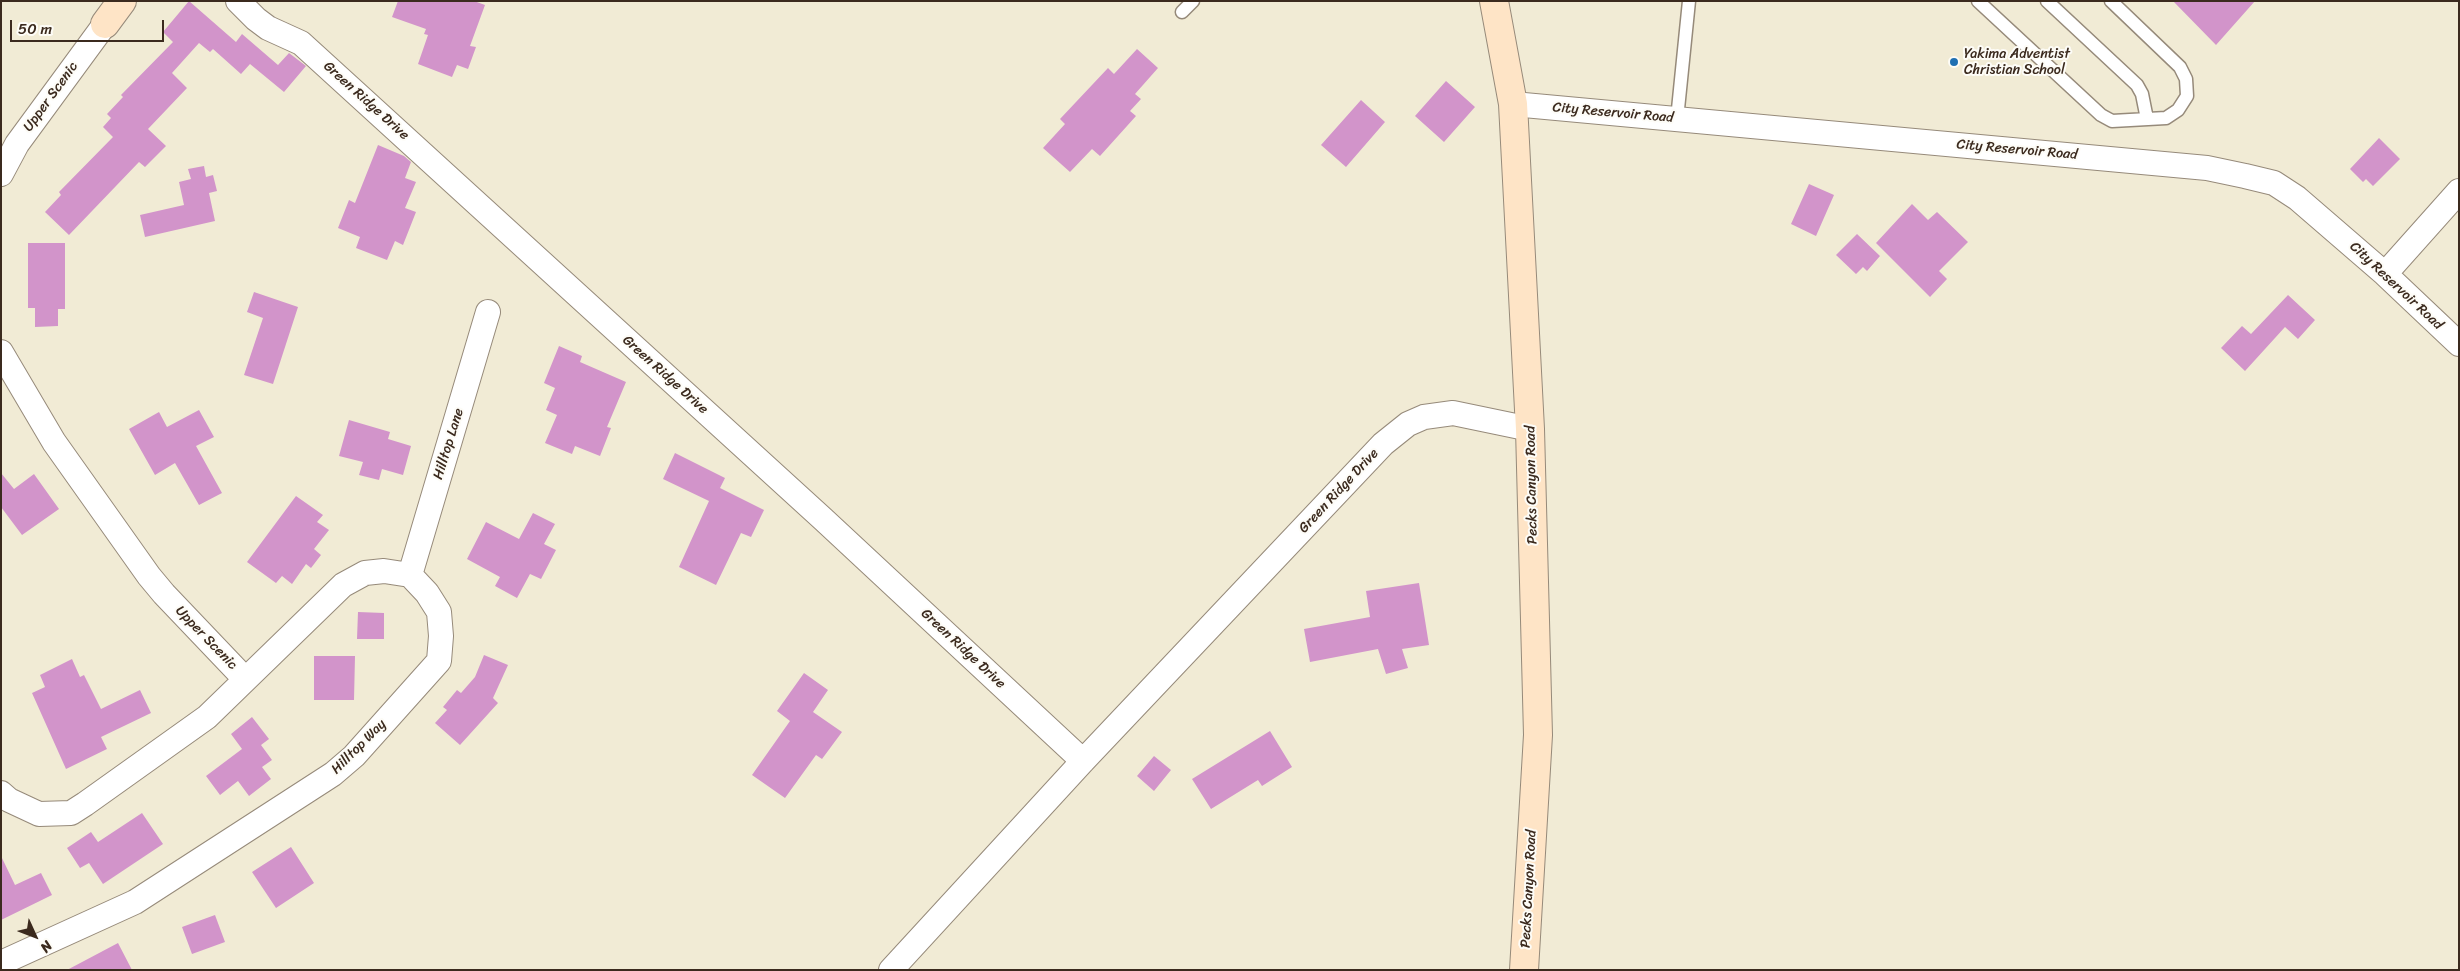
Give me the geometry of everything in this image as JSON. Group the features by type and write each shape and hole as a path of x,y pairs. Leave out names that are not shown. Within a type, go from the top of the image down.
{"street":[{"path":"106,24 122,1"},
{"name":"Green Ridge Drive","path":"238,1 256,19 302,43 823,519 1083,761"},
{"name":"Pecks Canyon Road","path":"1494,1 1514,104 1530,429 1538,735 1524,970"},
{"name":"Upper Scenic","path":"1,174 17,144 106,24"},
{"name":"City Reservoir Road","path":"1514,104 2207,168 2274,183 2297,198 2385,274 2459,344"},
{"path":"2385,274 2459,191"},
{"name":"Hilltop Lane","path":"410,575 488,312"},
{"name":"Upper Scenic","path":"1,352 54,442 149,576 246,679 207,717 71,813 39,814 9,800 1,792"},
{"name":"Green Ridge Drive","path":"891,970 1083,761 1383,444 1408,424 1424,418 1453,413 1530,429"},
{"path":"246,679 343,585 365,573 384,571 410,575"},
{"name":"Hilltop Way","path":"1,963 135,902 333,774 354,756 439,662 441,636 439,612 428,593 410,575"}],"lane":[{"path":"1182,12 1193,1"},
{"path":"1677,119 1689,1"},
{"path":"1978,1 2101,115 2112,121 2166,118 2178,110 2187,96 2186,79 2180,67 2110,1"},
{"path":"2047,1 2137,85 2142,94 2147,119"}],"building":[{"path":"189,1 236,42 242,34 278,65 289,53 306,66 284,92 250,64 241,74 213,49 210,52 199,43 172,73 187,88 148,129 166,146 145,167 139,162 69,235 45,212 61,195 59,192 113,137 103,127 111,118 107,114 123,97 121,95 173,42 163,32"},
{"path":"398,1 474,1 485,5 470,46 476,47 468,69 457,65 452,77 418,64 428,35 424,34 426,29 392,17"},
{"path":"2173,1 2255,1 2216,45"},
{"path":"1137,49 1158,68 1135,94 1141,99 1130,111 1136,116 1100,156 1092,149 1070,172 1043,148 1065,124 1060,119 1108,68 1114,74"},
{"path":"1446,81 1475,107 1444,142 1415,116"},
{"path":"1361,100 1385,122 1346,167 1321,145"},
{"path":"2379,138 2400,159 2373,186 2366,179 2363,182 2350,169"},
{"path":"378,145 404,156 411,162 405,178 416,182 405,208 416,212 403,245 395,241 387,260 356,248 360,237 338,228 349,200 355,203"},
{"path":"204,166 206,177 213,175 217,191 209,193 215,221 145,237 140,215 184,205 179,182 191,179 188,169"},
{"path":"1809,184 1834,195 1816,236 1791,224"},
{"path":"1912,204 1928,220 1937,212 1968,242 1939,271 1947,279 1930,297 1876,243"},
{"path":"1857,234 1880,256 1867,271 1863,267 1856,274 1836,255"},
{"path":"28,243 65,243 65,309 58,309 58,326 35,327 35,308 28,308"},
{"path":"254,292 298,307 273,384 244,375 263,318 247,312"},
{"path":"2288,295 2315,320 2298,339 2285,327 2245,371 2221,348 2242,326 2251,334"},
{"path":"559,346 582,356 580,362 626,382 607,427 611,428 600,456 575,446 572,454 545,443 557,415 546,410 555,388 544,383"},
{"path":"199,410 214,437 196,446 222,493 199,505 175,463 155,475 129,429 159,412 167,427"},
{"path":"349,420 390,432 388,439 411,446 403,475 382,469 379,480 359,475 363,462 339,456"},
{"path":"675,453 725,478 720,488 764,510 751,537 741,533 716,585 679,567 709,501 663,479"},
{"path":"1,473 14,489 34,474 59,509 22,535 1,507"},
{"path":"296,496 323,515 317,522 329,530 314,549 321,555 311,568 306,564 292,584 282,576 276,583 247,562"},
{"path":"533,513 555,524 544,544 556,550 541,579 530,574 517,598 495,586 500,577 467,559 486,522 519,539"},
{"path":"1419,583 1429,645 1402,649 1408,668 1386,674 1378,649 1310,662 1304,629 1370,617 1366,591"},
{"path":"358,612 384,613 384,639 357,639"},
{"path":"484,655 508,665 493,698 498,703 460,745 435,723 447,710 443,707 457,690 461,693 475,677"},
{"path":"314,656 355,656 354,700 314,700"},
{"path":"72,659 80,677 84,675 101,709 140,690 151,713 101,737 107,749 66,769 32,693 45,687 40,675"},
{"path":"804,673 828,690 813,712 842,732 822,759 816,755 785,798 752,775 790,721 777,711"},
{"path":"252,717 269,739 261,745 272,760 262,767 271,779 249,796 238,781 220,795 206,776 242,749 231,734"},
{"path":"1270,731 1292,767 1262,786 1258,780 1211,809 1192,779"},
{"path":"1154,756 1171,770 1154,791 1137,776"},
{"path":"142,813 163,844 103,884 89,863 80,868 67,848 91,832 98,842"},
{"path":"291,847 314,883 276,908 252,872"},
{"path":"1,856 15,885 41,873 52,895 1,920"},
{"path":"215,915 225,942 192,954 182,927"},
{"path":"118,943 132,970 67,970"}],"place":[{"name":"Yakima Adventist Christian School","path":"1954,62"}]}
